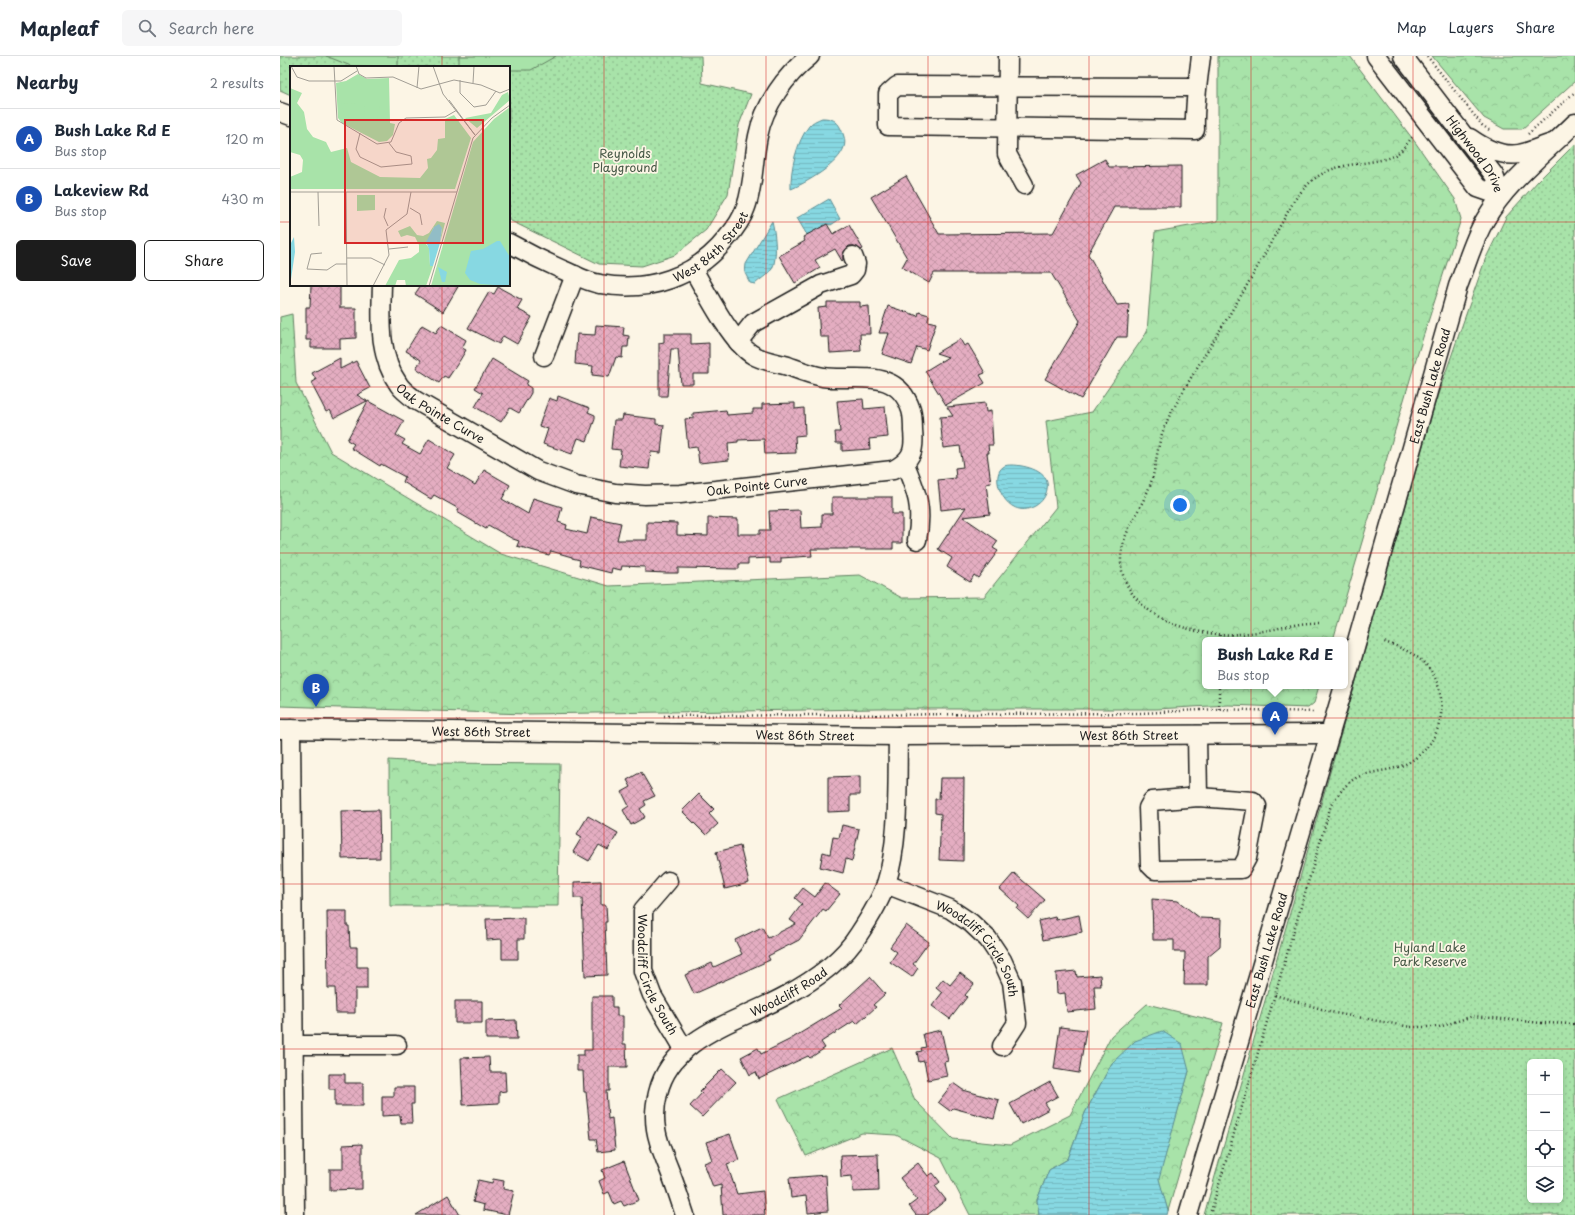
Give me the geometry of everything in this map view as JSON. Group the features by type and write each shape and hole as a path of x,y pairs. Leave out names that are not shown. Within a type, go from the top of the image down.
{"street":[{"name":"West 84th Street","path":"510,244 528,254 574,275 599,284 622,287 644,286 666,282 693,269 719,248 734,229 746,208 752,186 758,134 768,107 783,83 802,62 810,56"},
{"path":"1008,56 1007,154 1024,185"},
{"path":"1197,87 896,86 888,94 888,126 1195,130 1194,109 1197,87 1201,56"},
{"name":"Highwood Drive","path":"1376,56 1478,188 1501,196"},
{"name":"Highwood Drive","path":"1403,56 1494,175 1501,196"},
{"path":"280,112 290,116"},
{"name":"East Bush Lake Road","path":"1348,671 1458,286 1485,220 1501,196 1575,123"},
{"path":"1462,134 1482,147 1507,154 1519,154 1557,142"},
{"path":"738,342 753,323 821,284 851,275 855,270 856,264 853,256"},
{"path":"693,269 738,342 743,348 754,356 822,377 874,377 887,381 898,388 906,398 911,410 914,442 912,454 905,464 920,506 920,522 917,540"},
{"path":"544,356 574,275"},
{"name":"Oak Pointe Curve","path":"382,286 381,329 385,356 391,372 400,386 415,400 538,471 576,485 614,493 645,495 680,494 893,470 905,464"},
{"name":"East Bush Lake Road","path":"1188,1215 1343,689"},
{"path":"285,729 286,842 294,1045 295,1215"},
{"name":"West 86th Street","path":"285,729 898,736 1330,734"},
{"path":"1196,735 1198,797"},
{"name":"Woodcliff Road","path":"685,1215 656,1129 654,1108 659,1086 669,1066 684,1049 702,1037 784,997 812,981 837,960 858,936 886,884 894,847 898,736"},
{"path":"1198,797 1253,801 1257,806 1247,858 1244,864 1241,869 1155,870 1150,865 1150,804 1152,801 1198,797"},
{"name":"Woodcliff Circle South","path":"668,881 643,910 643,970 652,995 684,1049"},
{"name":"Woodcliff Circle South","path":"886,884 950,909 971,923 988,939 1002,960 1012,982 1017,1023 1002,1046"},
{"path":"294,1045 396,1045"}],"path":[{"path":"1427,56 1482,125 1492,132"},
{"path":"1524,137 1539,126 1575,92"},
{"path":"1319,623 1253,633 1220,635 1192,630 1172,624 1141,604 1132,594 1122,570 1121,559 1125,538 1150,486 1160,440 1165,425 1197,367 1235,306 1294,201 1303,189 1321,174 1333,168 1393,156 1401,150 1414,135"},
{"path":"1210,1215 1331,805 1347,785 1356,778 1398,767 1412,761 1422,753 1436,734 1440,722 1442,709 1441,696 1433,674 1418,657 1398,646 1384,642"},
{"path":"1219,689 1219,709"},
{"path":"662,716 1141,713 1219,709 1313,712"},
{"path":"1275,995 1336,1013 1411,1027 1439,1027 1473,1016 1541,1023 1575,1024"}],"green space":[{"name":"Reynolds Playground","path":"280,56 701,56 702,83 751,94 739,125 728,194 706,230 675,255 642,266 599,264 510,220 510,66 290,66 290,95 280,90"},
{"path":"326,56 398,56 398,66 351,66"},
{"path":"459,56 556,56 531,70 510,70 510,66 459,66"},
{"path":"1218,56 1350,56 1415,142 1455,199 1461,219 1417,356 1334,637 1202,637 1202,689 1318,689 1314,703 1308,708 1228,705 1156,709 878,709 526,714 280,706 280,317 292,314 296,383 331,452 501,554 609,586 860,575 902,598 984,597 1056,507 1046,421 1092,412 1147,332 1155,232 1218,221"},
{"path":"1432,56 1575,56 1575,81 1522,129 1504,129 1484,118"},
{"name":"Hyland Lake Park Reserve","path":"1575,144 1575,1215 1204,1215 1436,400 1485,260 1506,217 1538,181"},
{"path":"389,760 435,763 560,764 558,906 390,906"},
{"path":"1147,1004 1223,1023 1168,1211 1158,1179 1189,1071 1112,1063 1085,1113 1068,1159 1049,1170 1037,1200 1039,1215 970,1215 941,1158 896,1135 862,1133 806,1156 778,1099 892,1048 915,1100 953,1139 1010,1145 1070,1115 1111,1036"}],"water":[{"path":"822,118 828,118 838,123 844,136 844,147 836,160 829,166 813,178 791,189 793,165 801,140 810,125"},
{"path":"829,199 840,219 831,225 827,224 807,235 797,218"},
{"path":"772,221 775,245 774,264 772,269 755,284 750,283 745,273 746,264"},
{"path":"1004,466 1023,466 1036,470 1045,478 1047,483 1046,494 1042,501 1035,506 1025,509 1016,508 1003,496 999,488 999,472"},
{"path":"1162,1031 1182,1044 1189,1071 1159,1179 1168,1211 1167,1215 1039,1215 1037,1200 1049,1170 1068,1159 1085,1113 1112,1063 1135,1041"}],"building":[{"path":"1105,159 1109,167 1181,166 1181,207 1114,207 1088,254 1117,305 1129,304 1127,337 1117,337 1081,399 1045,379 1080,321 1051,273 934,273 929,283 902,267 907,258 871,197 906,176 939,234 1053,233 1081,183 1076,175"},
{"path":"827,224 833,234 849,225 863,249 861,250 854,246 849,246 845,250 842,261 835,249 815,260 820,268 795,283 779,256 805,241 803,237"},
{"path":"311,286 340,286 340,308 356,308 356,338 340,339 340,348 311,348 311,340 306,340 306,307 310,307"},
{"path":"420,286 458,286 443,312 415,294"},
{"path":"498,287 522,300 517,309 532,317 517,344 503,336 499,344 468,328 489,292 494,294"},
{"path":"827,302 860,302 860,307 869,306 870,334 860,334 861,351 830,353 829,337 820,337 818,308 827,307"},
{"path":"888,306 918,316 919,312 929,315 928,321 936,323 927,350 917,347 911,364 882,354 889,333 879,333"},
{"path":"422,325 436,333 441,325 466,340 462,348 466,350 460,360 448,378 444,376 439,383 416,368 421,360 406,351"},
{"path":"596,325 624,327 623,335 629,336 628,347 623,347 622,358 616,357 609,377 592,375 593,366 575,364 577,334 595,335"},
{"path":"664,334 691,334 691,344 709,343 709,374 693,374 693,384 681,384 678,349 671,349 667,396 659,396 659,343 664,342"},
{"path":"960,339 964,346 968,344 985,373 980,375 985,383 946,405 925,371 948,357 936,353"},
{"path":"340,358 340,369 356,361 370,388 357,395 367,401 334,418 330,410 326,412 311,383 316,380 312,373"},
{"path":"492,359 528,381 526,385 531,388 531,393 519,413 510,408 501,422 475,407 483,393 475,388"},
{"path":"558,396 590,408 588,412 595,415 587,441 578,438 572,454 543,444 548,429 539,426 549,398 557,401"},
{"path":"863,399 864,409 885,407 888,437 869,439 870,449 842,451 842,443 836,443 835,432 840,432 837,401"},
{"path":"368,401 404,421 396,435 405,440 402,444 420,454 429,439 455,455 447,468 475,485 484,470 510,485 502,499 528,514 533,498 562,507 558,522 567,525 566,529 587,534 591,517 621,523 617,540 647,540 647,522 677,523 677,535 708,536 708,518 738,519 738,534 760,534 760,530 770,530 769,511 800,510 801,528 822,527 822,514 832,514 832,497 892,497 892,514 902,514 902,543 893,543 893,549 811,549 812,556 781,558 781,563 770,563 770,558 748,559 748,564 739,564 739,569 678,568 678,573 666,573 645,572 645,567 622,566 621,570 612,568 611,573 579,565 580,560 572,557 551,551 549,555 517,546 519,541 488,525 486,529 457,512 459,509 434,495 431,499 403,482 405,477 381,464 380,466 351,448 354,444 347,440"},
{"path":"795,403 795,409 804,408 805,435 795,436 796,453 765,454 764,439 738,440 738,442 728,443 729,460 699,463 697,447 688,448 685,419 693,418 693,413 726,410 727,415 753,413 753,409 762,409 762,404"},
{"path":"985,403 986,412 991,411 993,445 988,445 989,453 987,453 991,483 986,484 990,514 963,517 998,541 993,548 998,551 978,578 974,575 970,582 947,567 952,558 938,549 966,507 941,510 938,480 956,478 955,468 963,467 960,446 943,448 940,417 953,416 947,407"},
{"path":"623,415 656,419 656,424 664,425 661,453 651,452 649,469 619,466 621,450 611,449 614,420 622,420"},
{"path":"641,772 655,796 644,801 646,805 640,809 645,817 631,825 623,810 629,806 622,792 631,787 627,780"},
{"path":"860,776 860,795 850,795 850,811 828,812 828,777"},
{"path":"940,778 964,778 963,861 939,860 941,814 935,813 935,799 939,799"},
{"path":"699,794 714,809 709,814 718,824 706,835 682,811"},
{"path":"379,810 380,858 342,859 341,811"},
{"path":"588,816 618,833 608,850 599,845 589,861 573,852 582,837 577,834"},
{"path":"842,825 859,829 852,861 846,859 843,873 820,867 823,852 830,854 833,837 839,838"},
{"path":"740,846 749,883 725,889 716,852"},
{"path":"1014,873 1045,900 1028,919 1017,909 1019,906 1000,889"},
{"path":"601,881 601,905 606,905 607,922 605,922 607,975 585,976 582,898 574,898 574,882"},
{"path":"825,883 840,894 826,911 823,909 799,940 768,956 770,960 694,994 685,975 712,963 714,967 742,954 735,940 762,927 768,938 796,924 790,920 802,904 795,898 803,888 815,897"},
{"path":"1152,899 1178,901 1200,918 1221,919 1220,946 1208,956 1208,985 1184,985 1185,952 1174,952 1174,940 1153,940"},
{"path":"327,911 347,911 347,926 349,926 350,947 357,947 357,967 367,967 367,989 355,989 355,1013 336,1013 335,988 328,988"},
{"path":"1079,915 1082,932 1043,940 1039,921 1055,917 1056,920"},
{"path":"524,918 524,939 518,939 518,959 502,959 502,939 487,940 486,919"},
{"path":"906,925 929,942 913,964 918,968 912,977 890,962 897,952 890,947"},
{"path":"1076,971 1077,977 1100,975 1101,986 1094,986 1096,1009 1067,1012 1065,993 1057,994 1056,973"},
{"path":"960,973 974,984 965,995 967,997 950,1019 932,1006 942,993 936,988 943,979 950,985"},
{"path":"870,977 885,994 873,1005 876,1007 857,1024 854,1021 821,1042 825,1048 810,1058 808,1056 759,1079 756,1072 750,1075 741,1057 758,1048 761,1054 789,1040 842,1008 839,1005"},
{"path":"592,996 612,996 612,1007 617,1007 617,1016 623,1016 623,1044 626,1044 627,1067 609,1067 609,1091 606,1091 608,1119 612,1118 615,1150 598,1152 596,1139 591,1139 586,1092 584,1092 583,1071 577,1071 577,1055 584,1055 584,1050 592,1050"},
{"path":"455,1001 482,1001 482,1023 455,1023"},
{"path":"516,1020 517,1039 486,1039 486,1021"},
{"path":"1060,1027 1086,1030 1079,1073 1054,1069"},
{"path":"941,1030 948,1061 944,1062 947,1076 928,1080 924,1061 919,1062 917,1052 922,1051 921,1048 926,1047 923,1034"},
{"path":"489,1057 490,1072 505,1072 506,1091 499,1092 499,1103 463,1105 461,1058"},
{"path":"722,1069 736,1082 702,1117 690,1106 702,1093 700,1091"},
{"path":"329,1074 345,1074 345,1083 363,1083 363,1106 335,1106 335,1089 329,1089"},
{"path":"1050,1082 1058,1096 1045,1103 1049,1109 1021,1124 1010,1104"},
{"path":"953,1083 963,1090 999,1100 994,1119 953,1108 950,1111 938,1102"},
{"path":"394,1087 414,1087 414,1104 411,1104 412,1123 401,1123 400,1115 382,1116 382,1096 394,1096"},
{"path":"730,1134 739,1160 727,1164 737,1194 763,1191 765,1215 723,1215 721,1185 713,1187 704,1163 712,1160 706,1142"},
{"path":"362,1144 362,1189 330,1190 330,1169 343,1169 343,1145"},
{"path":"878,1154 879,1191 853,1192 852,1176 841,1177 840,1155"},
{"path":"624,1161 639,1200 624,1206 621,1201 614,1204 609,1192 604,1194 599,1181 605,1178 602,1170"},
{"path":"918,1163 928,1176 933,1173 940,1182 935,1186 946,1200 927,1215 916,1215 909,1206 917,1200 900,1178"},
{"path":"826,1175 828,1211 808,1213 806,1196 791,1198 789,1178"},
{"path":"493,1179 504,1181 503,1189 514,1191 508,1215 483,1210 484,1205 473,1202 478,1180 492,1183"},
{"path":"448,1195 460,1215 416,1215"}],"place":[{"name":"Lakeview Rd","path":"316,707"},
{"name":"Bush Lake Rd E","path":"1275,735"}]}
